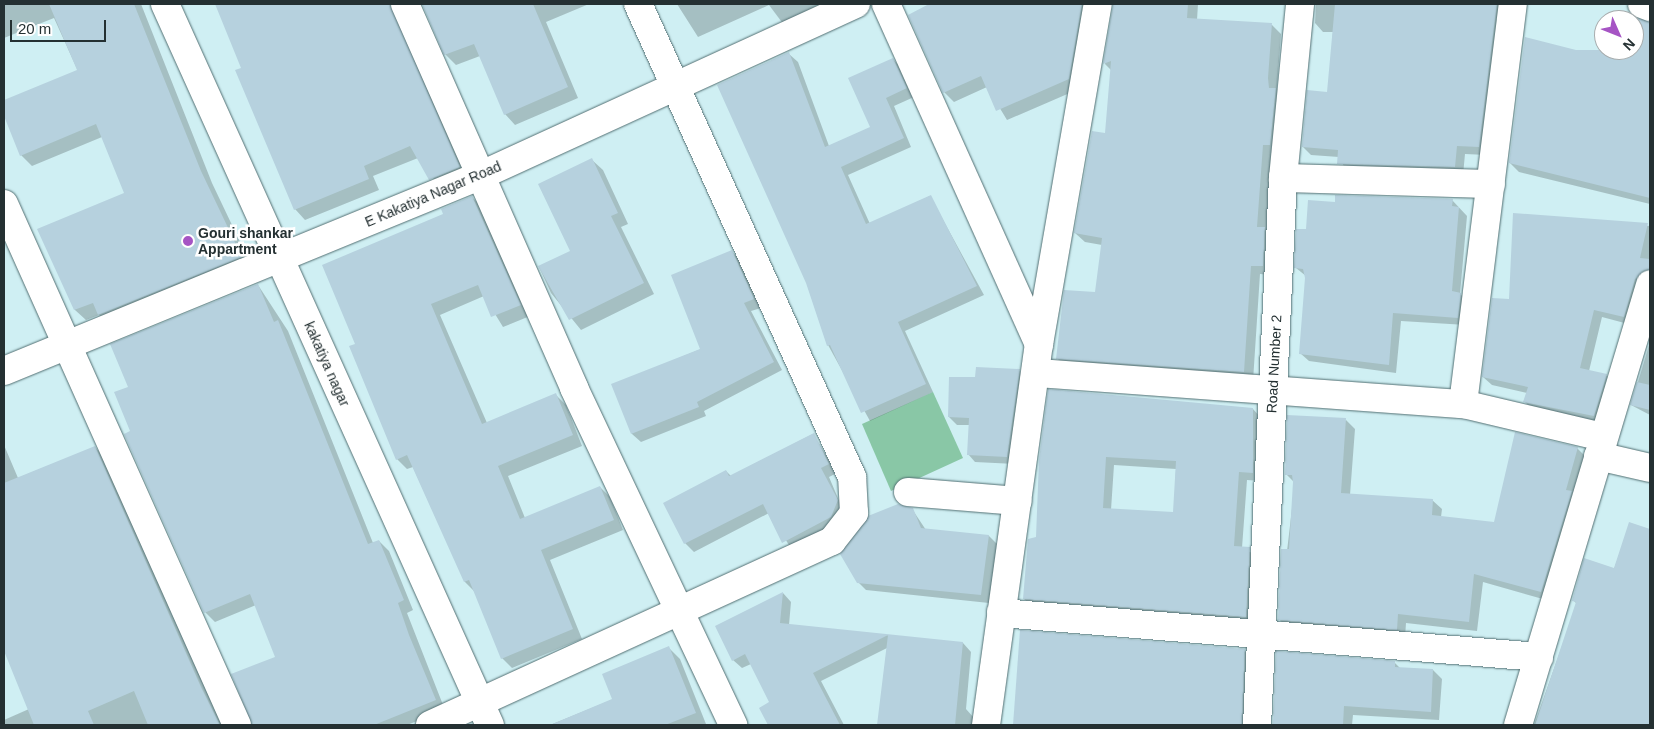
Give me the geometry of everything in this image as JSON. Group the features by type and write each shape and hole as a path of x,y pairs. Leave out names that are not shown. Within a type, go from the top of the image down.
{"street":[{"name":"kakatiya nagar","path":"165,4 485,715"},
{"path":"406,4 484,174 574,388 733,725"},
{"path":"430,725 485,715 680,610 832,541 854,513 852,477 674,89 638,4"},
{"name":"E Kakatiya Nagar Road","path":"4,372 484,174 674,89 856,4"},
{"path":"886,4 1040,344"},
{"path":"986,725 1038,372 1040,344 1098,4"},
{"name":"Road Number 2","path":"1257,725 1283,178 1300,4"},
{"path":"1463,404 1513,4"},
{"path":"1642,4 1650,7"},
{"path":"1283,178 1491,184"},
{"path":"4,204 237,725"},
{"path":"1518,725 1650,284"},
{"path":"1038,372 1272,392 1463,404 1601,447 1650,468"},
{"path":"908,492 1018,501"},
{"path":"1002,613 1261,632 1538,657"}],"green space":[{"path":"933,392 963,458 891,491 862,424"}],"building":[{"path":"49,4 134,4 201,171 242,257 98,315 93,303 74,310 37,229 124,193 96,124 20,156 4,116 4,100 77,70"},
{"path":"215,4 390,4 460,167 429,180 410,146 364,166 369,179 294,210 235,70 241,68"},
{"path":"422,4 533,4 568,87 504,115 474,44 444,55"},
{"path":"929,4 1082,4 1069,79 996,111 981,76 943,93 908,15"},
{"path":"1113,4 1188,4 1187,18 1272,23 1268,78 1269,88 1276,88 1270,145 1263,145 1257,227 1265,227 1263,266 1251,266 1244,372 1056,359 1064,290 1095,292 1102,238 1074,233 1092,131 1105,133 1111,61 1103,64"},
{"path":"1335,4 1497,4 1479,147 1457,146 1455,167 1337,164 1338,150 1302,147 1307,90 1327,92"},
{"path":"1644,20 1650,22 1650,198 1509,163 1525,37 1576,50 1594,50 1594,60 1644,60"},
{"path":"789,52 825,147 870,127 848,78 893,58 907,88 886,98 904,138 841,167 866,224 931,195 977,286 898,322 926,384 861,413 830,345 827,346 806,283 717,85"},
{"path":"592,158 618,213 611,216 644,283 569,320 538,266 570,251 538,184"},
{"path":"1335,195 1453,199 1452,206 1459,207 1452,291 1461,293 1458,318 1393,313 1389,365 1299,354 1305,278 1303,269 1294,268 1296,229 1306,229 1308,200 1335,202"},
{"path":"472,196 521,305 491,317 478,285 431,304 455,361 482,424 556,393 573,435 498,466 520,519 600,486 614,520 541,550 573,629 501,659 469,580 464,582 407,455 396,460 349,346 355,344 322,265 443,214 441,209"},
{"path":"1513,213 1648,223 1640,258 1650,259 1650,269 1635,279 1624,317 1594,310 1580,368 1607,374 1594,416 1523,402 1528,387 1482,377 1492,298 1509,299"},
{"path":"732,250 754,299 744,303 774,362 697,402 699,407 631,434 611,384 700,349 671,275"},
{"path":"258,284 274,322 278,320 368,544 379,540 404,600 398,603 409,635 436,700 374,725 252,725 231,674 275,657 250,594 204,613 124,434 130,431 114,392 128,387 110,344"},
{"path":"976,367 1020,369 1007,457 967,455 969,418 948,417 949,377 975,377"},
{"path":"1637,382 1650,385 1650,410 1630,405"},
{"path":"1048,389 1253,408 1253,473 1239,472 1234,546 1250,547 1246,617 1023,599 1028,539 1036,537 1039,460","holes":["1106,457 1176,461 1173,512 1103,508"]},
{"path":"1287,415 1346,418 1341,493 1433,499 1432,515 1494,522 1515,432 1578,447 1566,490 1572,491 1541,592 1474,574 1469,622 1398,614 1397,630 1278,620 1281,549 1289,549 1293,482 1292,475 1285,475"},
{"path":"814,433 829,464 821,468 838,500 831,517 782,543 763,504 684,544 663,503 726,470 729,476"},
{"path":"95,446 201,687 220,725 148,725 134,691 88,711 94,725 34,725 4,651 4,483"},
{"path":"898,504 913,508 921,528 989,535 981,595 857,583 840,554 868,516"},
{"path":"1629,522 1650,529 1650,725 1535,725 1576,602 1572,601 1584,558 1614,568"},
{"path":"783,592 780,623 963,642 955,725 877,725 888,635 813,673 840,725 768,725 759,708 769,702 745,654 732,661 715,626"},
{"path":"1020,630 1245,649 1242,725 1013,725"},
{"path":"669,646 696,713 665,725 550,725 612,699 602,674"},
{"path":"1276,651 1395,661 1395,667 1433,669 1431,712 1344,706 1343,725 1273,725"}],"place":[{"name":"Gouri shankar Appartment","path":"188,241"}]}
